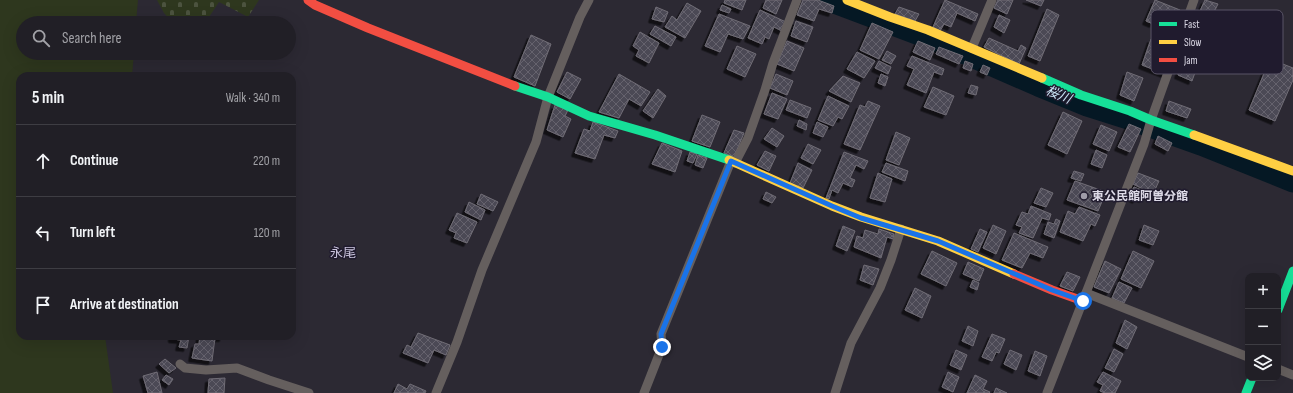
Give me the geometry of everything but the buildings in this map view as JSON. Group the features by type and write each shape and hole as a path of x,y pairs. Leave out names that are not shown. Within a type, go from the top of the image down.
{"street":[{"path":"308,0 315,5 389,36 522,89 548,97 589,116 655,135 733,162 861,218 938,241 1052,290 1084,297 1245,356"},
{"path":"436,393 457,342 482,270 536,142 548,97 580,17 589,0"},
{"path":"644,393 662,347 661,334 733,162 748,138 766,90 773,63 797,0"},
{"path":"847,0 928,30 1081,95 1130,111 1150,124 1293,171"},
{"path":"972,48 992,0"},
{"path":"1190,10 1194,0"},
{"path":"1047,393 1144,144 1168,74"},
{"path":"835,393 851,343 880,288 901,229"},
{"path":"1278,309 1293,271"},
{"path":"180,364 185,368 206,370 237,368 309,393"},
{"path":"1281,370 1293,375"},
{"path":"1246,393 1251,381"}],"green space":[{"path":"0,0 138,0 137,16 16,16 16,60 133,60 132,72 16,72 16,340 106,340 113,393 0,393"},
{"path":"157,0 259,0 249,16 219,2 210,16 167,16"}],"waterway":[{"name":"桜川","path":"826,0 935,41 1087,106 1201,145 1293,182"}],"traffic: fast":[{"path":"1042,78 1081,95 1130,111 1194,135"},
{"path":"515,86 548,97 589,116 655,135 729,160"},
{"path":"1278,309 1293,271"},
{"path":"1246,393 1251,381"}],"traffic: slow":[{"path":"847,0 928,30 1042,78"},
{"path":"1194,135 1293,171"},
{"path":"729,160 832,206 861,217 938,241 1014,274"}],"traffic: jam":[{"path":"308,0 315,5 368,28 515,86"},
{"path":"1014,274 1083,301"}],"place":[{"name":"東公民館阿曽分館","path":"1084,196"}],"district":[{"name":"永尾","path":"343,252"}],"route":[{"path":"662,347 661,334 731,161 861,218 938,241 1052,290 1083,301"}]}
